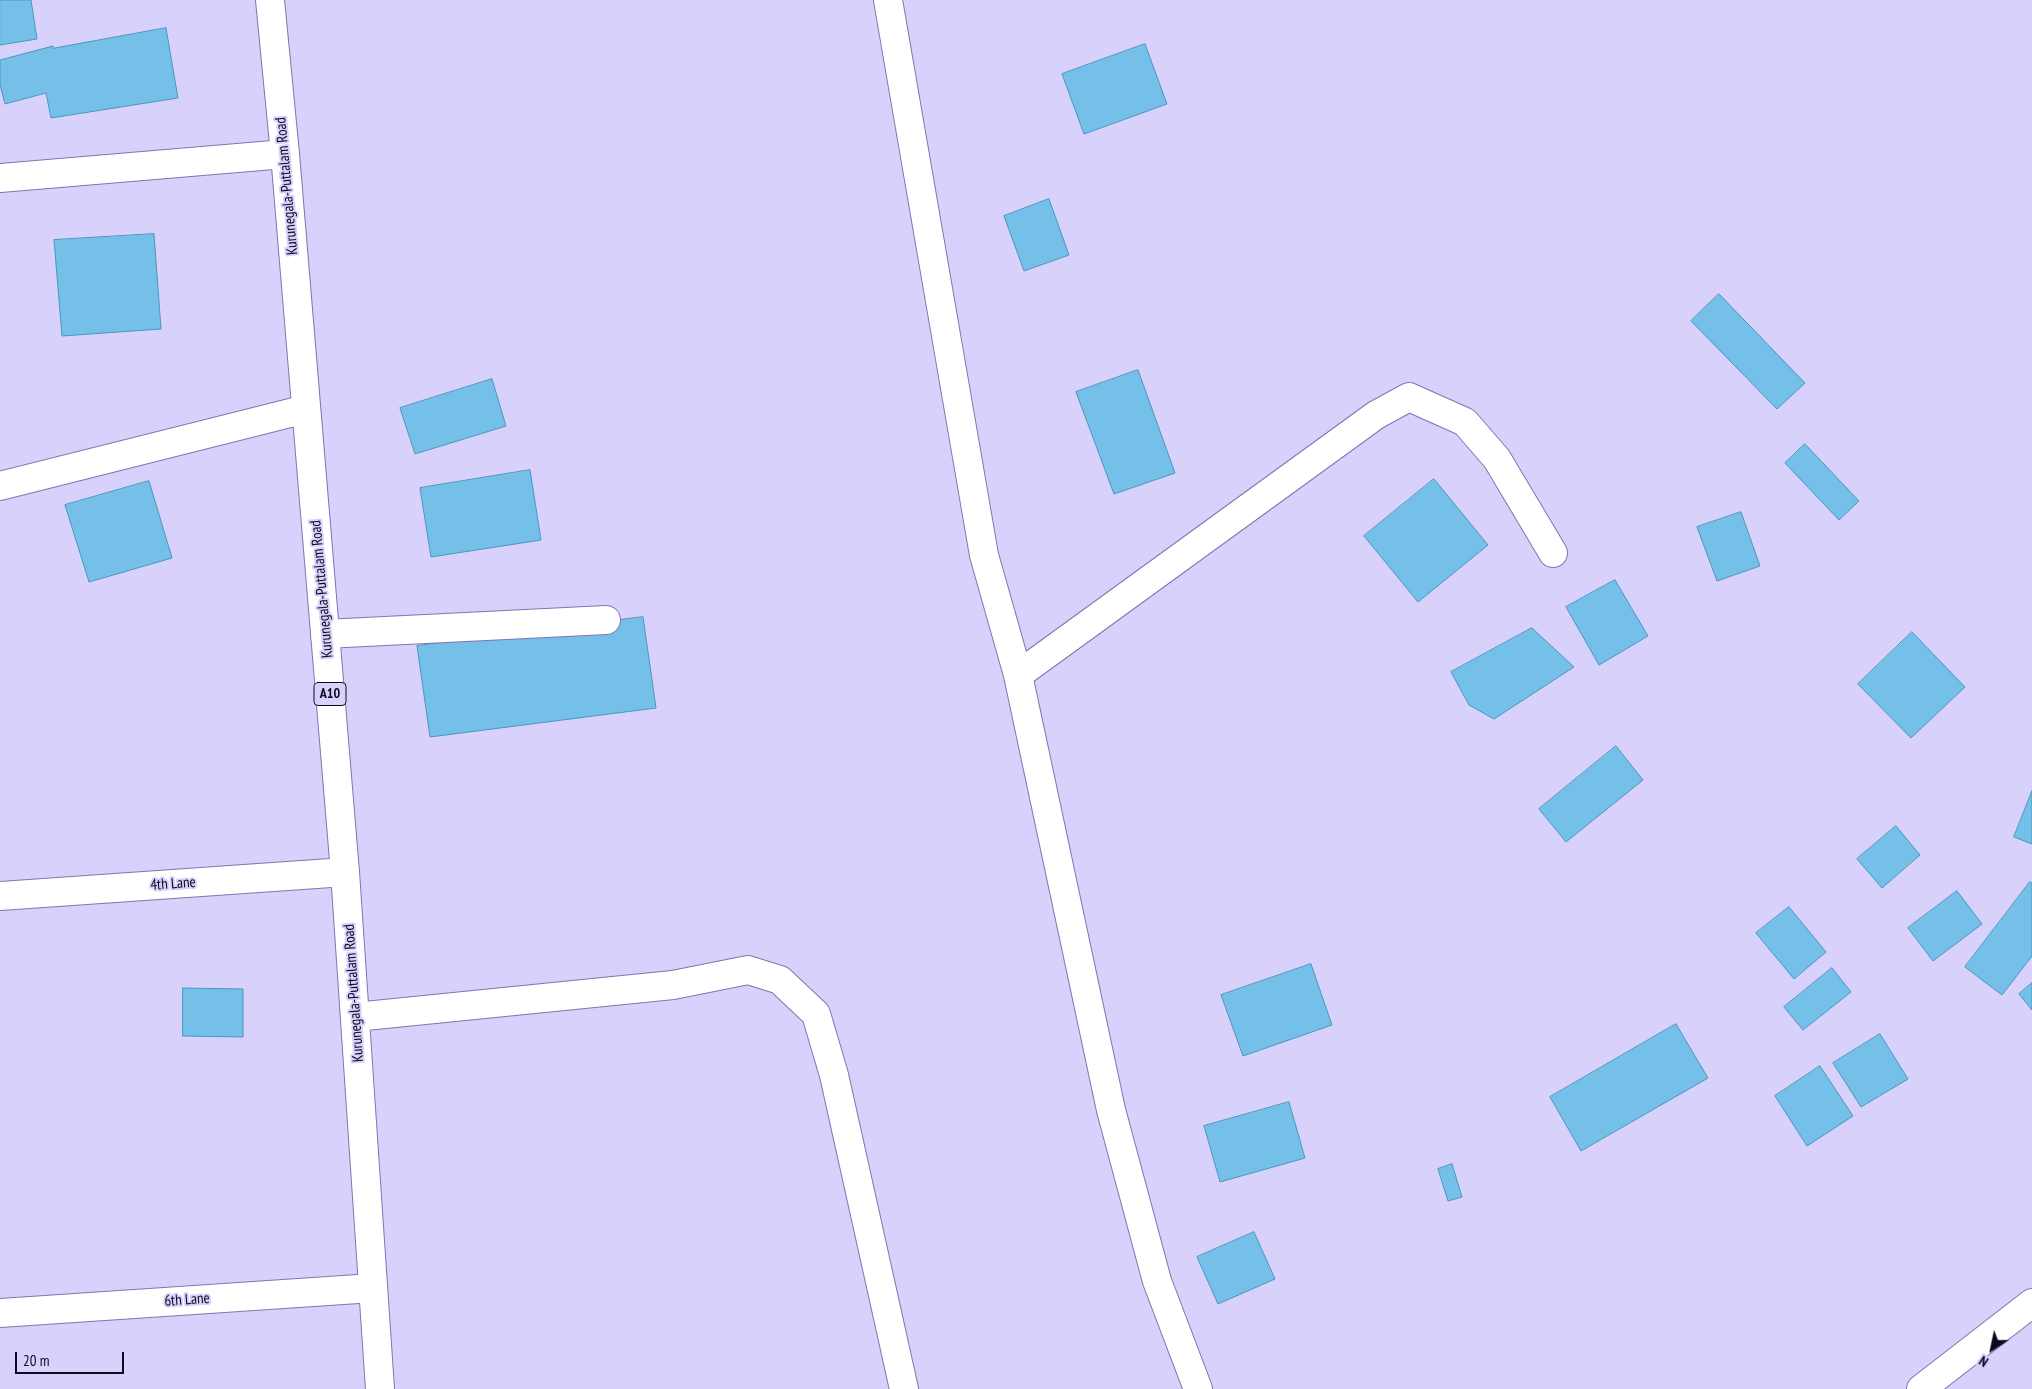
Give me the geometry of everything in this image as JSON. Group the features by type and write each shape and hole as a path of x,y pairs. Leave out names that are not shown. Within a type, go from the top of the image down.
{"main road":[{"name":"Kurunegala-Puttalam Road","path":"270,0 285,154 346,872 380,1389"},
{"path":"888,0 984,555 1018,675 1111,1110 1157,1281 1198,1389"},
{"path":"0,178 285,154"},
{"path":"1018,675 1376,415 1409,397 1465,422 1497,460 1553,553"},
{"path":"0,486 306,409"},
{"path":"325,634 606,620"},
{"name":"4th Lane","path":"0,896 346,872"},
{"path":"355,1016 673,985 748,970 780,980 816,1014 836,1084 904,1389"},
{"name":"6th Lane","path":"0,1313 373,1288"},
{"path":"1921,1389 2032,1303"}],"building":[{"path":"0,0 31,0 37,39 0,45"},
{"path":"166,28 178,98 51,118 46,93 5,104 0,85 0,60 53,46 53,48"},
{"path":"1145,44 1167,104 1084,134 1062,74"},
{"path":"1049,199 1069,255 1024,271 1004,216"},
{"path":"154,234 161,329 62,336 54,240"},
{"path":"1719,294 1805,383 1777,409 1691,321"},
{"path":"1138,370 1175,473 1114,494 1076,392"},
{"path":"492,379 506,426 415,454 400,408"},
{"path":"1805,444 1859,501 1839,520 1785,463"},
{"path":"530,470 541,540 431,557 420,488"},
{"path":"1434,479 1488,545 1418,602 1364,536"},
{"path":"149,481 172,558 89,582 65,505"},
{"path":"1741,512 1760,566 1717,581 1697,527"},
{"path":"1615,580 1648,636 1599,665 1566,607"},
{"path":"643,617 656,708 430,737 417,646"},
{"path":"1532,628 1574,667 1494,719 1469,705 1451,672"},
{"path":"1912,632 1965,687 1911,738 1858,684"},
{"path":"1616,746 1643,780 1566,842 1539,809"},
{"path":"2032,791 2032,844 2014,837"},
{"path":"1896,826 1920,855 1882,888 1857,859"},
{"path":"2030,882 2032,883 2032,956 2002,995 1965,967"},
{"path":"1957,891 1982,924 1933,961 1908,928"},
{"path":"1789,907 1826,952 1794,979 1756,933"},
{"path":"1311,964 1332,1025 1243,1056 1221,995"},
{"path":"1832,968 1851,992 1803,1030 1784,1007"},
{"path":"2032,983 2032,1010 2019,994"},
{"path":"183,988 243,989 243,1037 183,1036"},
{"path":"1676,1024 1708,1078 1581,1151 1550,1097"},
{"path":"1880,1034 1908,1079 1861,1107 1833,1063"},
{"path":"1820,1066 1853,1116 1807,1146 1775,1096"},
{"path":"1289,1102 1305,1158 1220,1182 1204,1126"},
{"path":"1452,1164 1462,1197 1448,1201 1438,1169"},
{"path":"1254,1232 1275,1279 1218,1304 1197,1257"}]}
